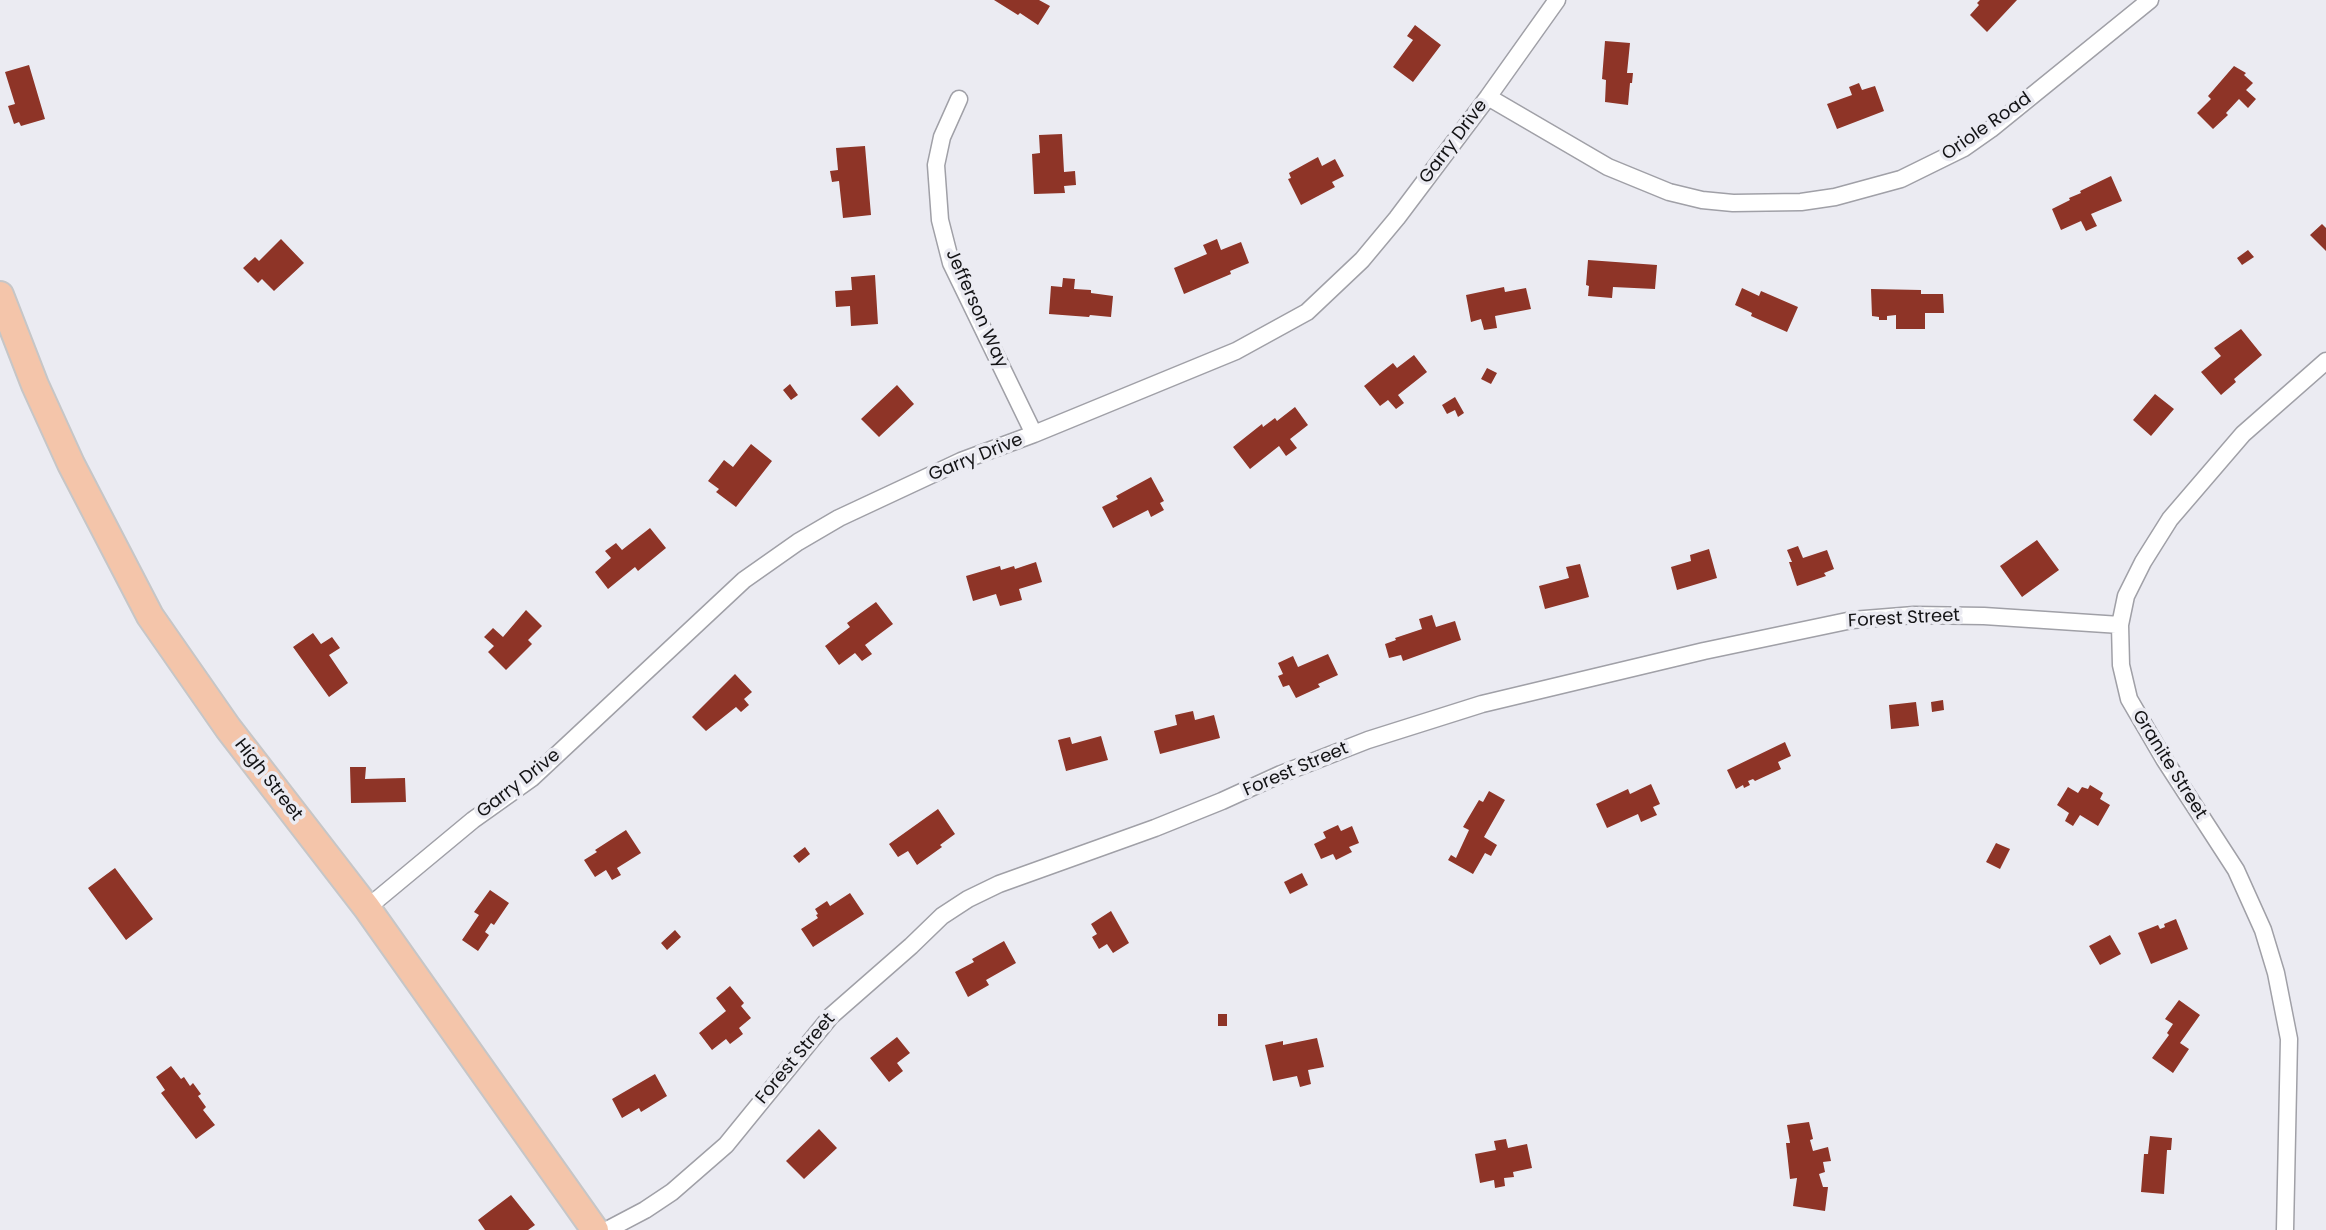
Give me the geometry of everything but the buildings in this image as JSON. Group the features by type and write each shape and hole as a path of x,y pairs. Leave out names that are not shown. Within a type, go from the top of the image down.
{"main road":[{"name":"High Street","path":"0,295 56,432 145,607 228,728 368,908 595,1230"}],"street":[{"name":"Garry Drive","path":"368,908 473,820 532,778 744,580 798,542 839,518 961,461 1236,351 1307,312 1362,260 1396,218 1558,0"},
{"name":"Oriole Road","path":"1488,97 1608,167 1669,192 1702,200 1732,203 1801,202 1835,197 1901,179 1964,148 2150,0"},
{"name":"Jefferson Way","path":"959,99 938,149 936,175 940,220 951,263 1034,434"},
{"name":"Granite Street","path":"2286,1230 2289,1039 2276,973 2263,930 2236,870 2164,760 2129,699 2121,665 2120,625 2126,596 2143,562 2170,519 2244,434 2326,361"},
{"name":"Forest Street","path":"607,1230 672,1192 717,1153 831,1016 942,916 999,884 1222,802 1281,774 1368,740 1482,704 1662,660 1852,620 1914,615 1984,616 2120,625"}]}
